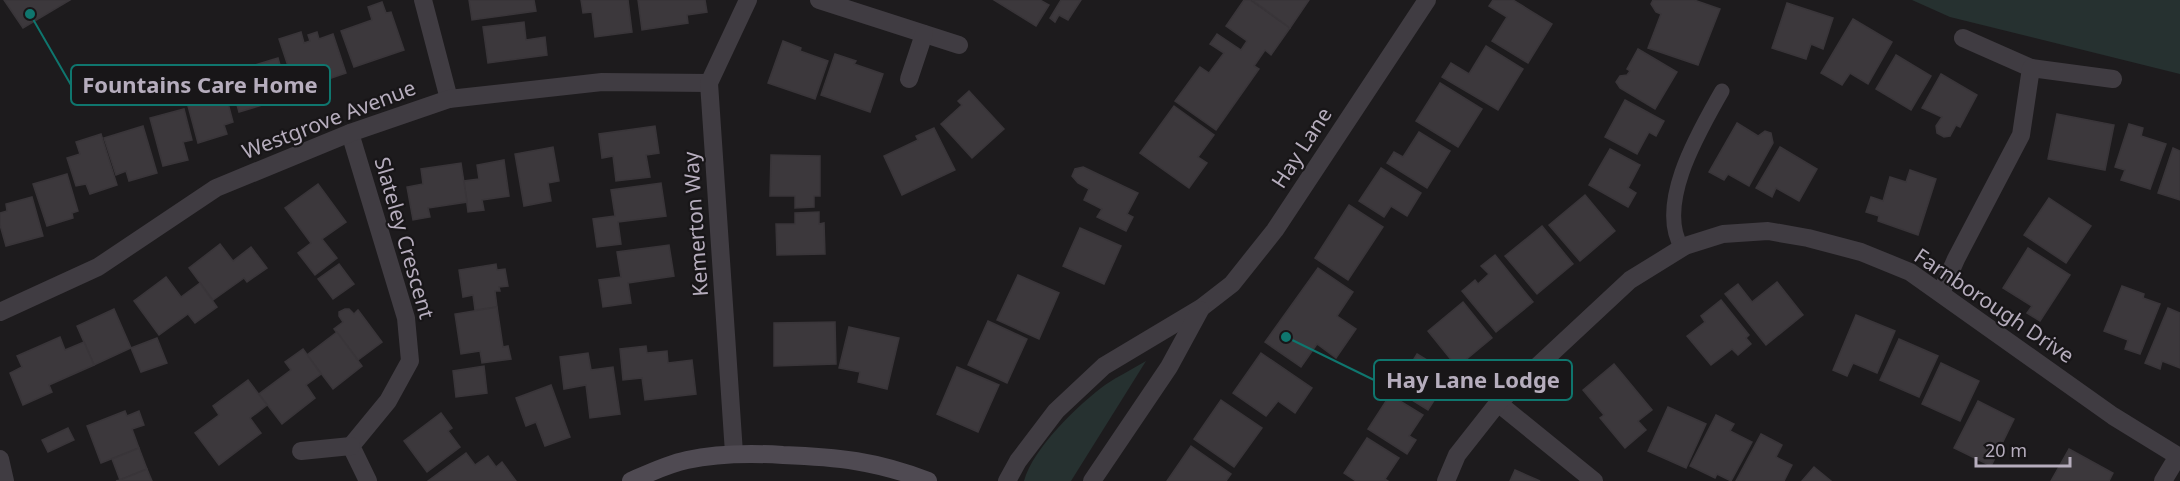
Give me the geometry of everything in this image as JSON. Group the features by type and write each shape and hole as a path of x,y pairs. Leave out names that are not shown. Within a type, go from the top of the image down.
{"street":[{"path":"423,0 449,99"},
{"name":"Kemerton Way","path":"734,453 709,83 747,0"},
{"path":"819,0 959,45"},
{"name":"Hay Lane","path":"1007,481 1018,461 1056,411 1104,366 1201,308 1232,284 1275,230 1427,0"},
{"path":"909,79 924,34"},
{"path":"1963,38 2031,68 2113,79"},
{"path":"1941,293 1956,259 2021,135 2031,68"},
{"name":"Westgrove Avenue","path":"0,312 98,267 216,188 350,133 449,99 602,82 709,83"},
{"name":"Slateley Crescent","path":"350,133 406,318 410,361 388,401 351,446"},
{"name":"Farnborough Drive","path":"1446,481 1457,455 1498,404 1630,280 1682,248 1723,234 1768,231 1808,238 1861,252 1910,272 2113,416 2179,455 2163,481"},
{"name":"Hay Lane","path":"1092,481 1169,367 1201,308"},
{"path":"1498,404 1594,481"},
{"path":"301,451 351,446 368,481"},
{"path":"631,481 686,460 734,453 840,458 895,469 928,481"},
{"path":"0,459 5,481"}],"lane":[{"path":"1682,248 1674,229 1678,185 1686,157 1722,91"}],"shaded area":[{"path":"1912,0 2180,0 2180,74 1950,17"},
{"path":"1146,361 1071,481 1024,481 1029,468 1046,441 1070,415 1105,385"}],"building":[{"path":"4,0 70,0 23,28"},
{"path":"469,0 534,0 536,11 472,20"},
{"path":"581,0 628,0 632,32 595,37 592,12 583,13"},
{"path":"638,0 705,0 707,12 687,15 688,23 642,30"},
{"path":"994,0 1040,0 1049,5 1036,26"},
{"path":"1061,0 1081,0 1068,20 1059,15 1055,22 1050,18"},
{"path":"1244,0 1250,0 1290,28 1271,55 1265,50 1254,66 1259,69 1216,130 1175,101 1200,67 1209,73 1224,53 1210,44 1217,34 1241,50 1247,41 1226,26"},
{"path":"1252,0 1309,0 1290,28"},
{"path":"1493,0 1513,0 1552,24 1528,63 1492,41 1507,17 1489,6"},
{"path":"1653,0 1694,0 1720,9 1698,65 1648,48 1661,14 1656,12 1651,4"},
{"path":"382,2 386,13 391,12 404,50 354,67 341,31 372,20 368,7"},
{"path":"1787,3 1833,18 1823,49 1811,44 1806,59 1772,48"},
{"path":"1853,19 1892,42 1868,84 1850,73 1842,85 1821,73"},
{"path":"524,22 526,40 545,37 547,55 488,63 483,27"},
{"path":"301,32 304,43 310,41 308,35 317,32 319,39 333,34 346,73 296,90 279,39"},
{"path":"783,41 801,48 800,51 828,61 815,99 768,83"},
{"path":"1486,46 1523,69 1498,110 1442,77 1451,63 1469,74"},
{"path":"1638,49 1677,72 1655,109 1620,88 1616,82 1620,76 1627,75 1630,71 1627,69"},
{"path":"835,54 856,61 854,64 883,74 870,112 821,95"},
{"path":"1896,55 1931,76 1911,110 1876,89"},
{"path":"278,58 289,97 239,112 228,73"},
{"path":"1941,74 1977,95 1960,127 1956,125 1950,136 1944,137 1937,133 1936,126 1942,117 1922,108"},
{"path":"1440,83 1482,109 1458,147 1416,121"},
{"path":"209,84 212,95 225,92 233,122 224,125 227,134 198,143 184,91"},
{"path":"969,91 1004,129 972,158 941,124 962,105 958,101"},
{"path":"1625,100 1664,121 1656,136 1649,132 1637,154 1605,137"},
{"path":"1174,106 1214,135 1198,157 1207,163 1189,188 1140,153"},
{"path":"184,109 192,140 183,142 188,160 163,166 150,118"},
{"path":"2057,114 2114,125 2105,170 2048,159"},
{"path":"1737,123 1758,136 1765,131 1771,133 1773,143 1749,186 1728,174 1724,180 1709,172"},
{"path":"2129,124 2143,128 2141,136 2166,144 2150,189 2121,180 2125,170 2115,167"},
{"path":"143,126 157,173 129,181 126,171 116,175 104,138"},
{"path":"655,126 659,153 646,155 650,177 616,181 613,156 602,158 599,134"},
{"path":"934,128 955,170 902,195 884,156 918,140 916,136"},
{"path":"1419,132 1450,151 1427,188 1387,163 1394,152 1403,157"},
{"path":"101,134 117,185 90,194 86,184 76,186 67,158 80,154 76,142"},
{"path":"553,147 559,181 548,183 551,201 524,206 515,154"},
{"path":"1780,147 1817,169 1799,201 1776,188 1772,197 1756,188"},
{"path":"2173,148 2180,151 2180,200 2158,193"},
{"path":"1610,149 1640,165 1628,188 1636,193 1628,207 1589,185"},
{"path":"771,155 820,156 820,196 814,196 814,207 795,208 795,196 770,196"},
{"path":"504,160 509,196 482,200 484,210 468,212 464,181 479,179 477,165"},
{"path":"461,163 467,202 428,208 430,217 413,220 407,187 423,184 421,169"},
{"path":"1083,167 1138,193 1127,214 1133,217 1126,231 1097,217 1102,209 1084,200 1089,189 1078,183 1072,176 1075,169"},
{"path":"1381,168 1421,193 1407,216 1391,206 1384,217 1359,201"},
{"path":"1910,170 1936,179 1918,235 1878,221 1879,216 1866,212 1871,197 1883,201 1890,177 1906,182"},
{"path":"67,174 78,211 72,213 73,218 47,226 33,184"},
{"path":"661,183 666,216 618,222 621,244 597,247 593,219 615,216 611,190"},
{"path":"318,184 346,222 322,239 337,258 315,275 298,253 311,243 285,208"},
{"path":"1585,195 1615,231 1580,261 1549,225"},
{"path":"32,197 43,236 6,246 0,225 0,213 7,211 6,204"},
{"path":"2049,198 2091,226 2066,263 2024,235"},
{"path":"1349,205 1383,227 1348,280 1315,258"},
{"path":"819,212 819,224 824,223 825,254 777,255 776,224 795,224 795,213"},
{"path":"1542,226 1573,264 1537,294 1505,256"},
{"path":"1080,228 1121,246 1104,284 1063,266"},
{"path":"220,244 233,261 251,247 267,268 247,282 244,278 213,300 189,268"},
{"path":"669,245 674,276 628,283 631,303 603,307 599,280 621,277 617,252"},
{"path":"2028,248 2070,275 2040,321 2027,313 2032,306 2003,288"},
{"path":"1495,255 1533,302 1496,332 1462,291 1475,280 1478,284 1489,274 1481,266"},
{"path":"339,264 354,284 333,299 318,279"},
{"path":"496,264 497,270 505,269 508,286 499,287 500,291 495,291 497,307 475,310 473,295 463,297 459,270"},
{"path":"1318,268 1353,292 1337,316 1356,329 1336,358 1317,344 1301,367 1265,342"},
{"path":"1018,275 1059,293 1039,339 997,320"},
{"path":"166,277 181,297 200,283 217,307 195,323 188,314 159,335 134,301"},
{"path":"1777,282 1803,315 1766,345 1725,294 1738,284 1752,302"},
{"path":"2122,286 2144,294 2143,298 2160,304 2140,354 2125,349 2128,340 2104,331"},
{"path":"1721,300 1749,335 1746,338 1751,344 1738,355 1732,349 1711,365 1687,336 1705,322 1701,316"},
{"path":"1463,302 1492,338 1457,367 1428,331"},
{"path":"497,307 503,347 508,346 511,359 482,363 480,351 461,354 455,314"},
{"path":"2168,308 2180,313 2180,368 2162,361 2160,369 2145,363"},
{"path":"114,309 131,348 94,365 77,326"},
{"path":"349,309 354,314 358,310 382,342 358,360 334,329 343,322 339,312"},
{"path":"1856,315 1895,331 1877,373 1853,363 1847,376 1833,370"},
{"path":"988,321 1027,339 1007,383 968,365"},
{"path":"835,322 836,364 774,366 774,323"},
{"path":"849,327 899,338 887,389 858,382 860,372 839,368"},
{"path":"337,332 362,366 333,389 307,355"},
{"path":"60,337 65,350 84,342 94,365 49,385 52,392 23,405 10,373 22,367 17,356"},
{"path":"157,338 167,363 141,372 131,348"},
{"path":"1899,339 1938,356 1919,397 1880,380"},
{"path":"646,346 647,353 667,351 668,363 692,360 696,394 645,400 642,378 623,380 620,349"},
{"path":"303,349 321,374 306,385 315,398 282,424 259,394 291,370 285,362"},
{"path":"588,353 591,370 613,367 620,414 590,418 586,385 564,389 560,357"},
{"path":"1261,353 1312,388 1295,413 1278,401 1266,416 1233,393"},
{"path":"1417,354 1458,379 1450,391 1443,386 1428,410 1383,382 1394,365 1406,372"},
{"path":"1941,363 1979,381 1960,421 1922,404"},
{"path":"1614,364 1652,410 1638,421 1646,430 1625,448 1600,418 1604,415 1583,390"},
{"path":"484,366 487,393 456,397 453,371"},
{"path":"957,367 999,385 978,432 937,414"},
{"path":"248,380 267,405 250,418 261,433 219,465 195,433 219,415 213,406"},
{"path":"551,385 570,437 545,446 536,422 526,426 516,398"},
{"path":"1390,395 1423,415 1409,436 1416,440 1407,454 1368,429"},
{"path":"1221,400 1262,428 1234,467 1194,439"},
{"path":"1978,401 2014,419 1991,466 1954,448"},
{"path":"1668,407 1706,424 1686,468 1648,451"},
{"path":"125,411 127,416 139,411 144,425 132,429 139,448 101,463 87,426"},
{"path":"441,413 452,428 448,431 460,447 427,472 404,441"},
{"path":"1716,415 1734,424 1730,431 1752,442 1731,481 1717,474 1715,478 1690,466"},
{"path":"68,428 74,440 48,452 42,440"},
{"path":"1761,434 1782,445 1776,457 1792,465 1784,481 1736,481"},
{"path":"1367,438 1399,458 1385,479 1388,481 1356,481 1344,473"},
{"path":"1191,446 1231,474 1226,481 1167,481"},
{"path":"139,448 147,469 120,480 112,459"},
{"path":"2069,449 2113,473 2109,481 2051,481"},
{"path":"466,453 475,465 488,456 496,467 502,462 516,481 428,481"},
{"path":"1814,467 1831,481 1802,481"},
{"path":"147,469 152,481 116,481 120,480"},
{"path":"1515,470 1540,481 1510,481"}],"place":[{"name":"Fountains Care Home","path":"30,14"},
{"name":"Hay Lane Lodge","path":"1286,337"}]}
